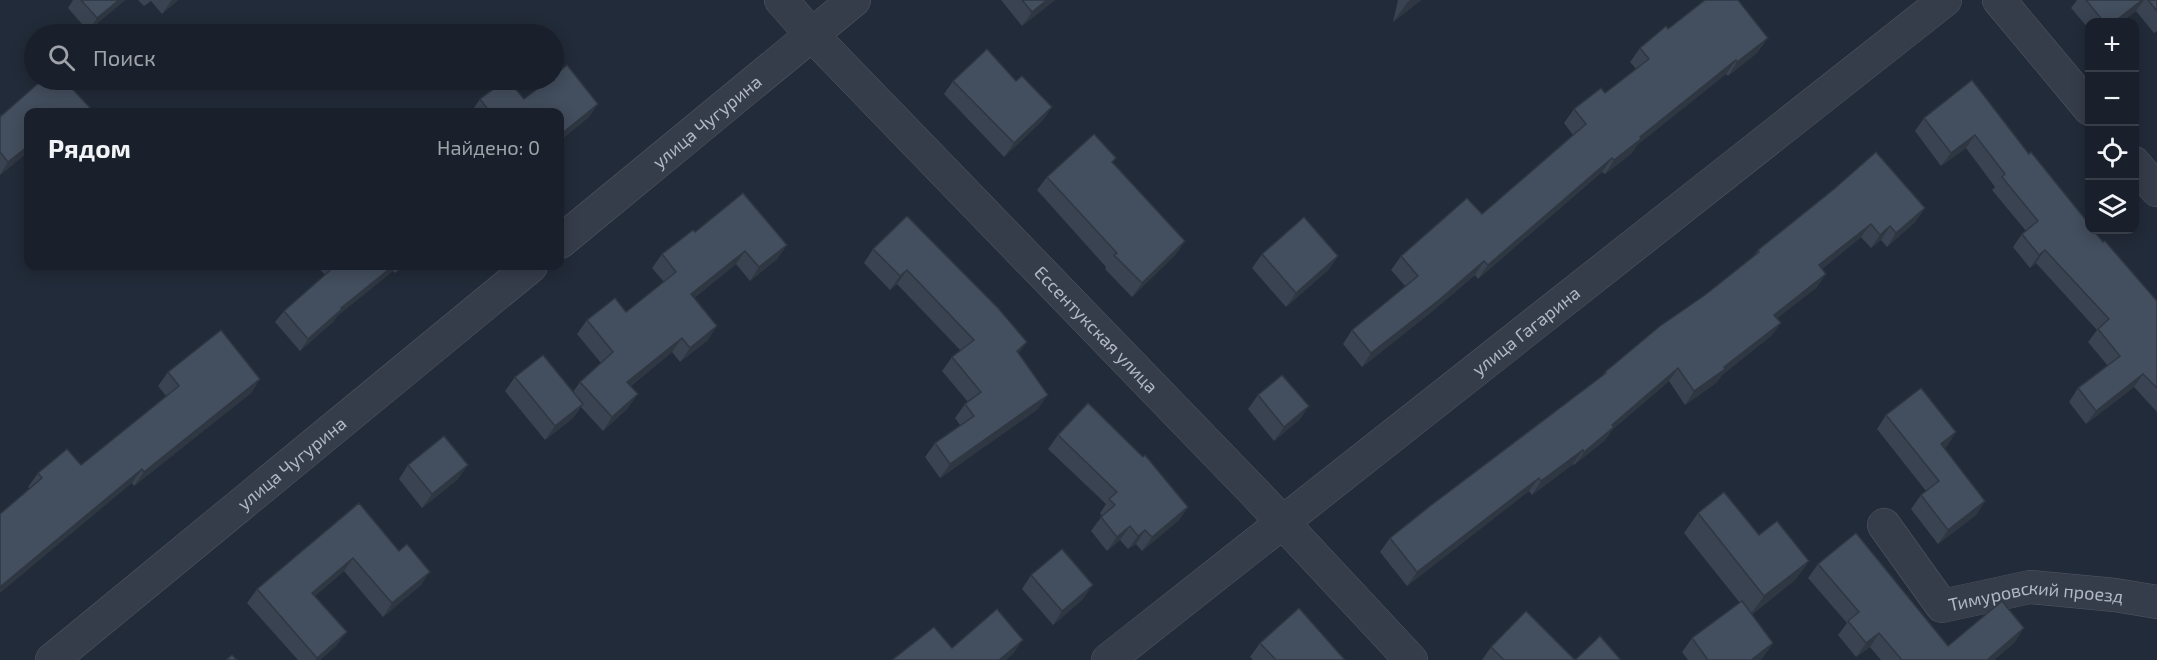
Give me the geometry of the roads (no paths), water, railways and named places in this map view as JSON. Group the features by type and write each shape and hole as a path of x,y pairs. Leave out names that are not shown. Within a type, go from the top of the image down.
{"street":[{"name":"Ессентукская улица","path":"781,0 812,35 1283,523 1411,660"},
{"name":"улица Чугурина","path":"564,239 854,0"},
{"name":"улица Гагарина","path":"1107,660 1945,0"},
{"path":"1999,0 2085,103"},
{"path":"2139,169 2157,190"},
{"name":"улица Чугурина","path":"51,660 526,270"},
{"name":"Тимуровский проезд","path":"1884,525 1942,606 2030,587 2115,594 2157,602"}]}
